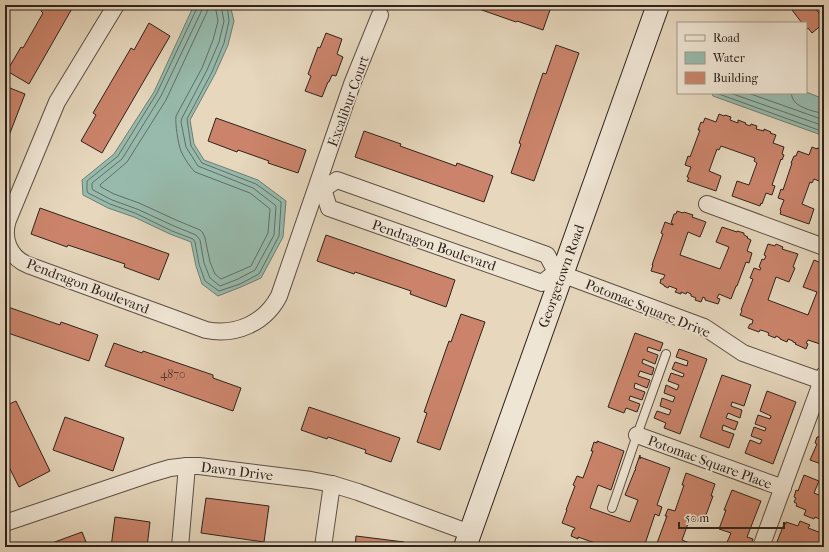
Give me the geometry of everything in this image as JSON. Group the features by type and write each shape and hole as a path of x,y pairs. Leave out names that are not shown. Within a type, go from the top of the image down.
{"main road":[{"name":"Georgetown Road","path":"468,540 559,273 658,5"}],"street":[{"name":"Pendragon Boulevard","path":"116,5 58,102 8,220 6,230 7,242 11,251 23,263 206,330 219,332 239,330 258,321 268,312 276,301 282,289 320,188 337,180 547,255 559,273 542,283 329,208 320,188"},
{"name":"Excalibur Court","path":"320,188 352,84 380,15"},
{"path":"708,204 824,247"},
{"name":"Potomac Square Drive","path":"559,273 704,327 743,353 823,378"},
{"path":"761,547 823,378"},
{"name":"Potomac Square Place","path":"637,435 783,488"},
{"path":"180,547 188,466"},
{"name":"Dawn Drive","path":"5,523 153,472 188,466 211,467 332,484 358,492 468,540"},
{"path":"323,547 332,484"}],"lane":[{"path":"612,508 666,354"}],"water":[{"path":"194,5 230,5 234,21 228,45 215,74 190,120 194,144 204,160 258,180 286,201 283,237 261,278 218,296 202,284 196,266 191,242 134,217 108,208 83,195 82,180 114,154 154,92"},
{"path":"807,92 824,99 824,136 713,96 712,94 807,94"}],"building":[{"path":"44,5 74,5 29,84 7,71 21,47 23,48 43,13 41,11"},
{"path":"477,5 545,5 551,7 543,30 479,9 480,6"},
{"path":"798,5 817,5 814,7 824,19 824,23 812,33 808,28 807,29 807,22 801,22 792,10"},
{"path":"149,23 170,36 102,153 81,141 96,115 93,113 131,48 134,50"},
{"path":"326,33 342,39 337,54 343,57 336,76 332,75 322,97 305,91 311,76 308,74 318,47 320,48"},
{"path":"556,45 579,53 534,181 511,173 521,144 519,143 543,73 546,74"},
{"path":"5,86 25,94 5,146"},
{"path":"719,114 731,117 730,120 738,123 738,120 750,126 751,124 757,126 756,129 764,131 764,129 771,132 770,133 776,135 773,143 784,147 782,154 784,155 782,160 781,159 772,185 775,186 772,195 766,193 760,206 732,196 737,181 749,185 757,163 754,161 755,158 721,146 719,150 717,149 709,171 721,176 716,191 687,181 691,167 685,165 688,156 690,157 700,130 698,130 701,122 703,123 705,118 716,122"},
{"path":"216,118 306,150 298,173 268,163 269,161 238,150 237,152 208,141"},
{"path":"364,131 401,144 400,146 456,166 457,163 493,176 484,202 355,157"},
{"path":"812,147 824,150 824,183 814,179 812,183 810,182 802,204 814,209 809,224 780,214 784,200 778,198 781,189 783,190 794,156 796,156 798,151 809,155"},
{"path":"40,208 169,254 159,280 124,267 125,264 68,245 67,247 31,234"},
{"path":"677,211 693,215 692,217 706,222 700,237 688,232 680,255 720,269 729,247 716,242 722,227 744,233 744,235 748,237 747,238 751,240 747,251 752,253 749,263 746,262 731,299 719,294 717,298 720,299 718,304 705,300 703,297 701,302 695,300 696,298 687,292 686,294 681,292 681,294 675,292 677,289 664,286 660,283 661,279 663,279 665,275 651,271 663,234 661,233 665,222 673,225 671,223 674,214 676,214"},
{"path":"326,235 455,280 446,307 410,294 411,291 317,261"},
{"path":"768,244 775,246 776,244 783,247 782,249 798,254 793,267 795,268 789,282 776,277 768,300 808,315 817,292 803,287 814,260 824,264 824,335 820,344 808,340 806,343 808,344 806,349 788,339 787,342 776,336 775,338 768,335 769,333 764,331 760,330 759,332 748,328 750,324 752,324 753,320 740,315 753,279 750,278 754,268 760,270 761,268 759,267 762,259 764,260 766,256 764,255"},
{"path":"5,306 60,325 61,322 98,335 89,361 5,332"},
{"path":"461,314 485,322 440,450 417,442 427,413 424,412 449,341 451,342"},
{"path":"635,333 663,343 660,351 648,347 647,351 658,355 655,364 643,359 642,363 654,368 652,375 640,371 638,376 650,380 647,388 635,383 634,388 645,392 642,400 630,396 629,400 640,404 637,412 626,408 624,413 608,407"},
{"path":"114,343 142,353 143,351 213,375 213,378 241,388 233,411 105,366"},
{"path":"679,349 707,359 680,434 664,428 666,423 654,418 657,411 669,415 671,410 660,406 662,398 673,402 675,397 664,393 666,385 677,390 679,385 668,381 671,373 683,377 684,374 672,369 675,362 687,366 688,361 676,357"},
{"path":"722,375 751,385 744,406 732,402 731,406 742,410 740,418 728,413 726,418 738,422 735,430 723,425 722,430 734,434 729,448 700,437"},
{"path":"767,391 796,402 773,464 745,453 750,440 760,444 762,440 751,436 754,427 765,431 766,428 755,424 758,415 770,419 771,416 760,411"},
{"path":"16,401 50,471 19,487 5,459 5,406"},
{"path":"309,407 400,438 391,462 365,453 366,450 328,437 327,439 301,430"},
{"path":"65,417 124,438 113,471 53,450"},
{"path":"823,430 824,465 810,460 817,444 815,443 817,437 819,437"},
{"path":"597,441 624,451 611,490 598,485 590,508 630,522 638,500 625,495 636,470 635,469 640,455 640,457 670,468 657,505 662,507 659,516 655,514 644,547 606,547 578,537 578,539 571,536 575,528 562,523 575,486 573,485 577,476 583,478 593,451 591,451 594,442 597,443"},
{"path":"686,473 715,484 711,496 713,496 703,523 690,518 682,540 699,547 657,547 659,543 657,543 667,516 665,516 668,509 675,511 684,485 682,485"},
{"path":"804,475 819,481 814,493 824,497 824,521 815,517 814,519 804,515 806,510 796,506 797,504 794,502 796,498 794,497 796,490 798,491"},
{"path":"732,490 761,501 747,537 753,539 750,547 725,547 731,533 719,529 726,510 724,510"},
{"path":"206,498 269,506 264,542 201,533"},
{"path":"115,517 150,522 147,547 111,547"},
{"path":"800,521 810,525 808,528 824,534 824,547 775,547 784,524 786,524 786,522 798,526"},
{"path":"82,532 88,547 54,547 52,543"},
{"path":"356,536 404,542 403,547 355,547"}]}
